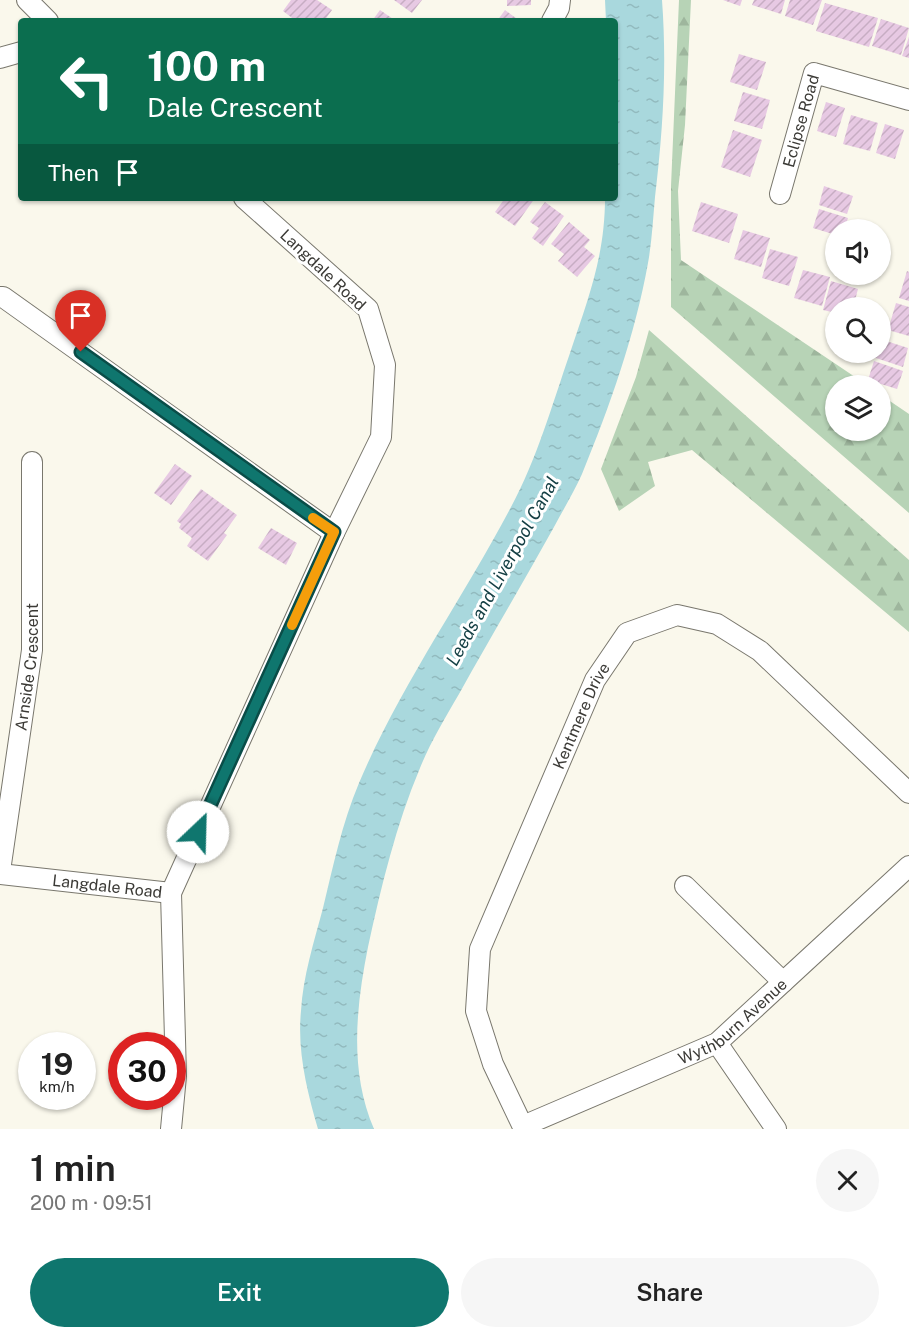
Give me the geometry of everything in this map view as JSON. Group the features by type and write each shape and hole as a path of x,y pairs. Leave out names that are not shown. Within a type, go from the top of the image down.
{"street":[{"path":"27,0 45,18"},
{"path":"554,18 560,0"},
{"path":"0,58 18,53"},
{"name":"Eclipse Road","path":"780,194 814,73 909,100"},
{"name":"Langdale Road","path":"0,872 171,893 334,532 381,437 385,365 368,309 247,201"},
{"path":"0,297 334,532"},
{"name":"Arnside Crescent","path":"0,872 32,650 32,462"},
{"name":"Kentmere Drive","path":"524,1127 493,1064 476,1011 480,949 595,680 627,633 677,615 717,624 760,651 909,793"},
{"name":"Wythburn Avenue","path":"524,1127 717,1043 909,866"},
{"path":"685,886 783,982"},
{"path":"171,893 176,1077 171,1129"},
{"path":"717,1043 776,1129"}],"green space":[{"path":"679,0 691,0 685,125 678,191 681,260 825,357 825,363 834,363 852,375 825,375 825,440 671,307 671,186"},
{"path":"649,330 909,560 909,632 692,450 648,462 655,486 619,511 601,469 636,377"},
{"path":"891,402 909,414 909,513 826,441 891,441"}],"water":[{"name":"Leeds and Liverpool Canal","path":"605,0 662,0 664,74 660,148 643,290 612,396 579,481 433,740 404,812 373,924 360,993 358,1062 366,1107 374,1129 318,1129 307,1086 300,1041 302,998 309,959 348,814 359,783 393,712 492,542 529,470 594,277 602,239 605,201 618,201 618,18 606,18"}],"building":[{"path":"291,0 317,0 332,10 326,18 292,18 283,11"},
{"path":"394,0 422,0 412,13"},
{"path":"507,0 531,0 531,5 507,6"},
{"path":"723,0 742,0 740,6"},
{"path":"754,0 785,0 781,14 752,5"},
{"path":"790,0 822,0 813,25 785,16"},
{"path":"825,3 878,18 869,47 816,31"},
{"path":"380,10 392,18 374,18"},
{"path":"505,10 516,18 499,18"},
{"path":"881,19 909,28 901,55 872,46"},
{"path":"909,37 909,58 902,56"},
{"path":"739,54 766,62 757,90 730,82"},
{"path":"743,92 770,100 762,129 734,121"},
{"path":"826,102 845,108 836,137 817,131"},
{"path":"851,115 878,123 870,151 843,144"},
{"path":"885,124 904,130 895,159 876,153"},
{"path":"733,130 762,140 750,177 721,167"},
{"path":"824,186 853,196 847,214 819,205"},
{"path":"503,201 533,201 515,226 495,212"},
{"path":"545,202 564,216 543,246 532,238 539,228 530,222"},
{"path":"701,202 738,214 729,243 692,231"},
{"path":"819,209 848,218 825,219 825,232 813,228"},
{"path":"569,222 590,240 584,247 595,256 577,277 558,261 564,254 551,244"},
{"path":"743,230 770,238 761,267 734,259"},
{"path":"770,249 798,257 789,286 762,278"},
{"path":"803,270 825,276 825,285 828,285 822,306 794,298"},
{"path":"907,271 909,272 909,301 899,298"},
{"path":"830,285 844,285 858,289 856,297 827,297"},
{"path":"896,303 909,307 909,336 891,331 891,320"},
{"path":"891,343 908,348 903,367 891,363"},
{"path":"873,363 903,371 897,389 891,387 891,375 870,375"},
{"path":"175,464 192,476 171,505 154,493"},
{"path":"201,489 237,515 224,533 227,535 208,561 187,546 192,538 179,528 181,524 177,521"},
{"path":"271,528 297,543 286,565 258,548"}],"slow traffic":[{"path":"292,625 334,532 313,518"}],"route":[{"path":"81,352 334,532 198,832"}]}
